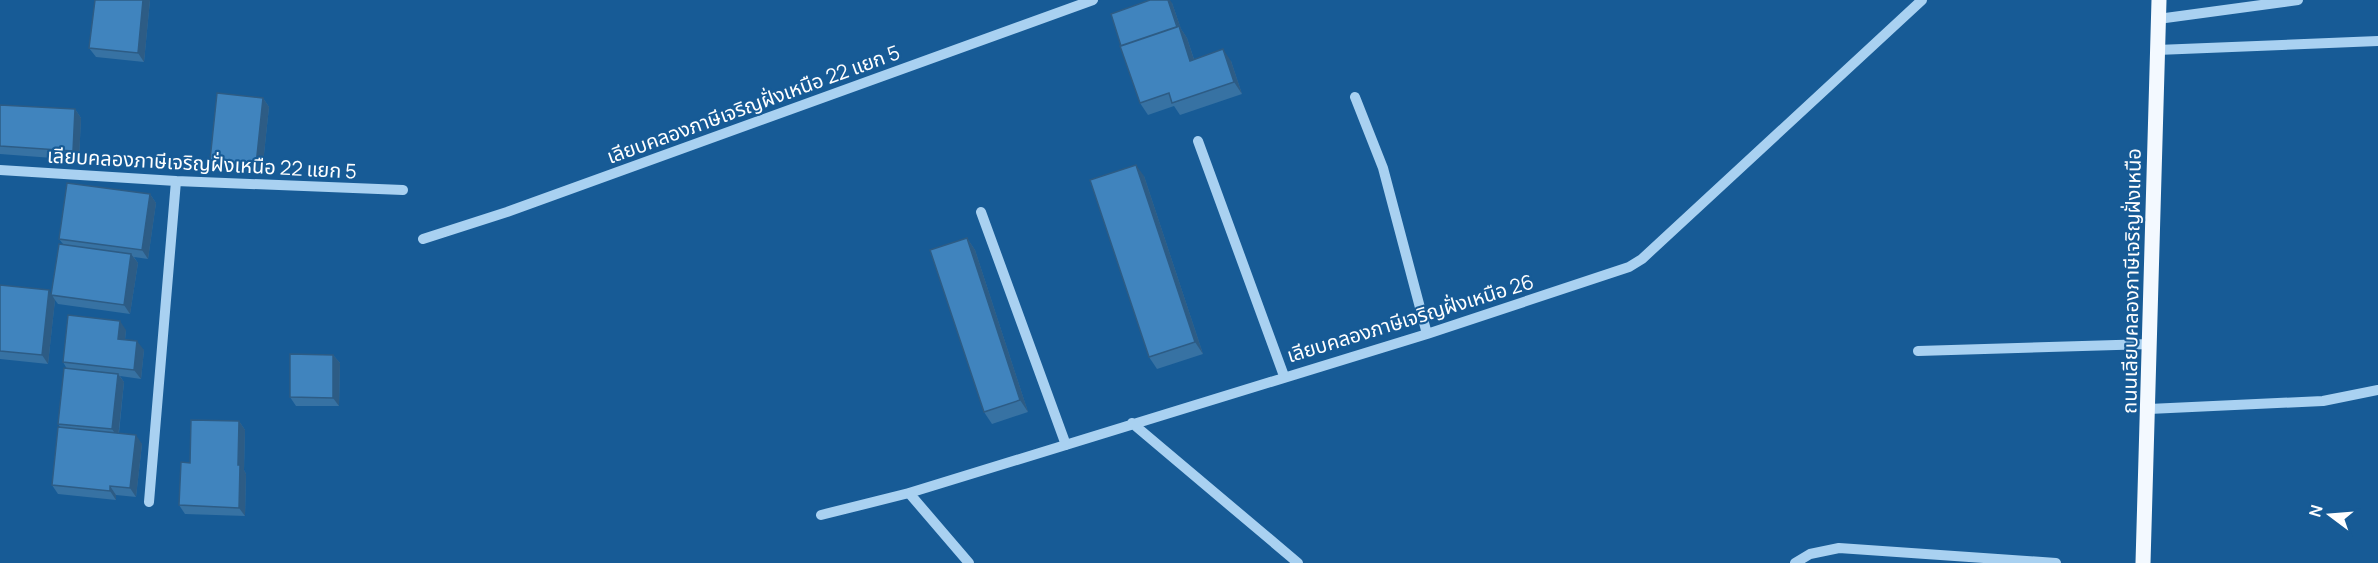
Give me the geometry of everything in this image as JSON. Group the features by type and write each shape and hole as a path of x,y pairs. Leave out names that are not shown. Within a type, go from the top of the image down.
{"main road":[{"name":"ถนนเลียบคลองภาษีเจริญฝั่งเหนือ","path":"2143,563 2159,0"}],"street":[{"name":"เลียบคลองภาษีเจริญฝั่งเหนือ 22 แยก 5","path":"423,239 507,212 1093,0"},
{"name":"เลียบคลองภาษีเจริญฝั่งเหนือ 26","path":"821,515 909,493 1066,446 1132,423 1427,334 1612,274 1642,259 1922,0"},
{"path":"2158,20 2298,0"},
{"path":"2157,50 2378,41"},
{"path":"1355,97 1383,168 1427,334"},
{"path":"1198,141 1284,376"},
{"name":"เลียบคลองภาษีเจริญฝั่งเหนือ 22 แยก 5","path":"0,170 176,181 403,190"},
{"path":"149,502 176,181"},
{"path":"981,212 1066,446"},
{"path":"1918,351 2150,344"},
{"path":"2149,409 2323,401 2378,390"},
{"path":"1132,423 1298,563"},
{"path":"909,493 969,563"},
{"path":"1795,563 1810,554 1839,548 2056,563"}],"building":[{"path":"95,0 143,0 138,53 89,48"},
{"path":"1150,0 1168,0 1177,27 1121,46 1111,14"},
{"path":"1179,26 1190,61 1223,49 1234,82 1172,103 1169,93 1140,103 1120,46"},
{"path":"217,93 263,98 256,165 210,160"},
{"path":"0,105 75,109 73,151 0,146"},
{"path":"1136,165 1195,342 1149,357 1090,180"},
{"path":"67,183 150,194 142,250 59,239"},
{"path":"967,238 1020,400 984,412 930,250"},
{"path":"59,244 131,254 124,305 51,295"},
{"path":"0,285 49,290 42,355 0,351"},
{"path":"68,315 120,321 118,339 137,341 134,370 63,362"},
{"path":"290,354 333,355 333,398 290,397"},
{"path":"64,368 118,374 112,429 58,424"},
{"path":"191,420 239,421 239,508 179,505 181,462 190,463"},
{"path":"58,427 136,435 130,488 110,486 110,491 52,485"}]}
